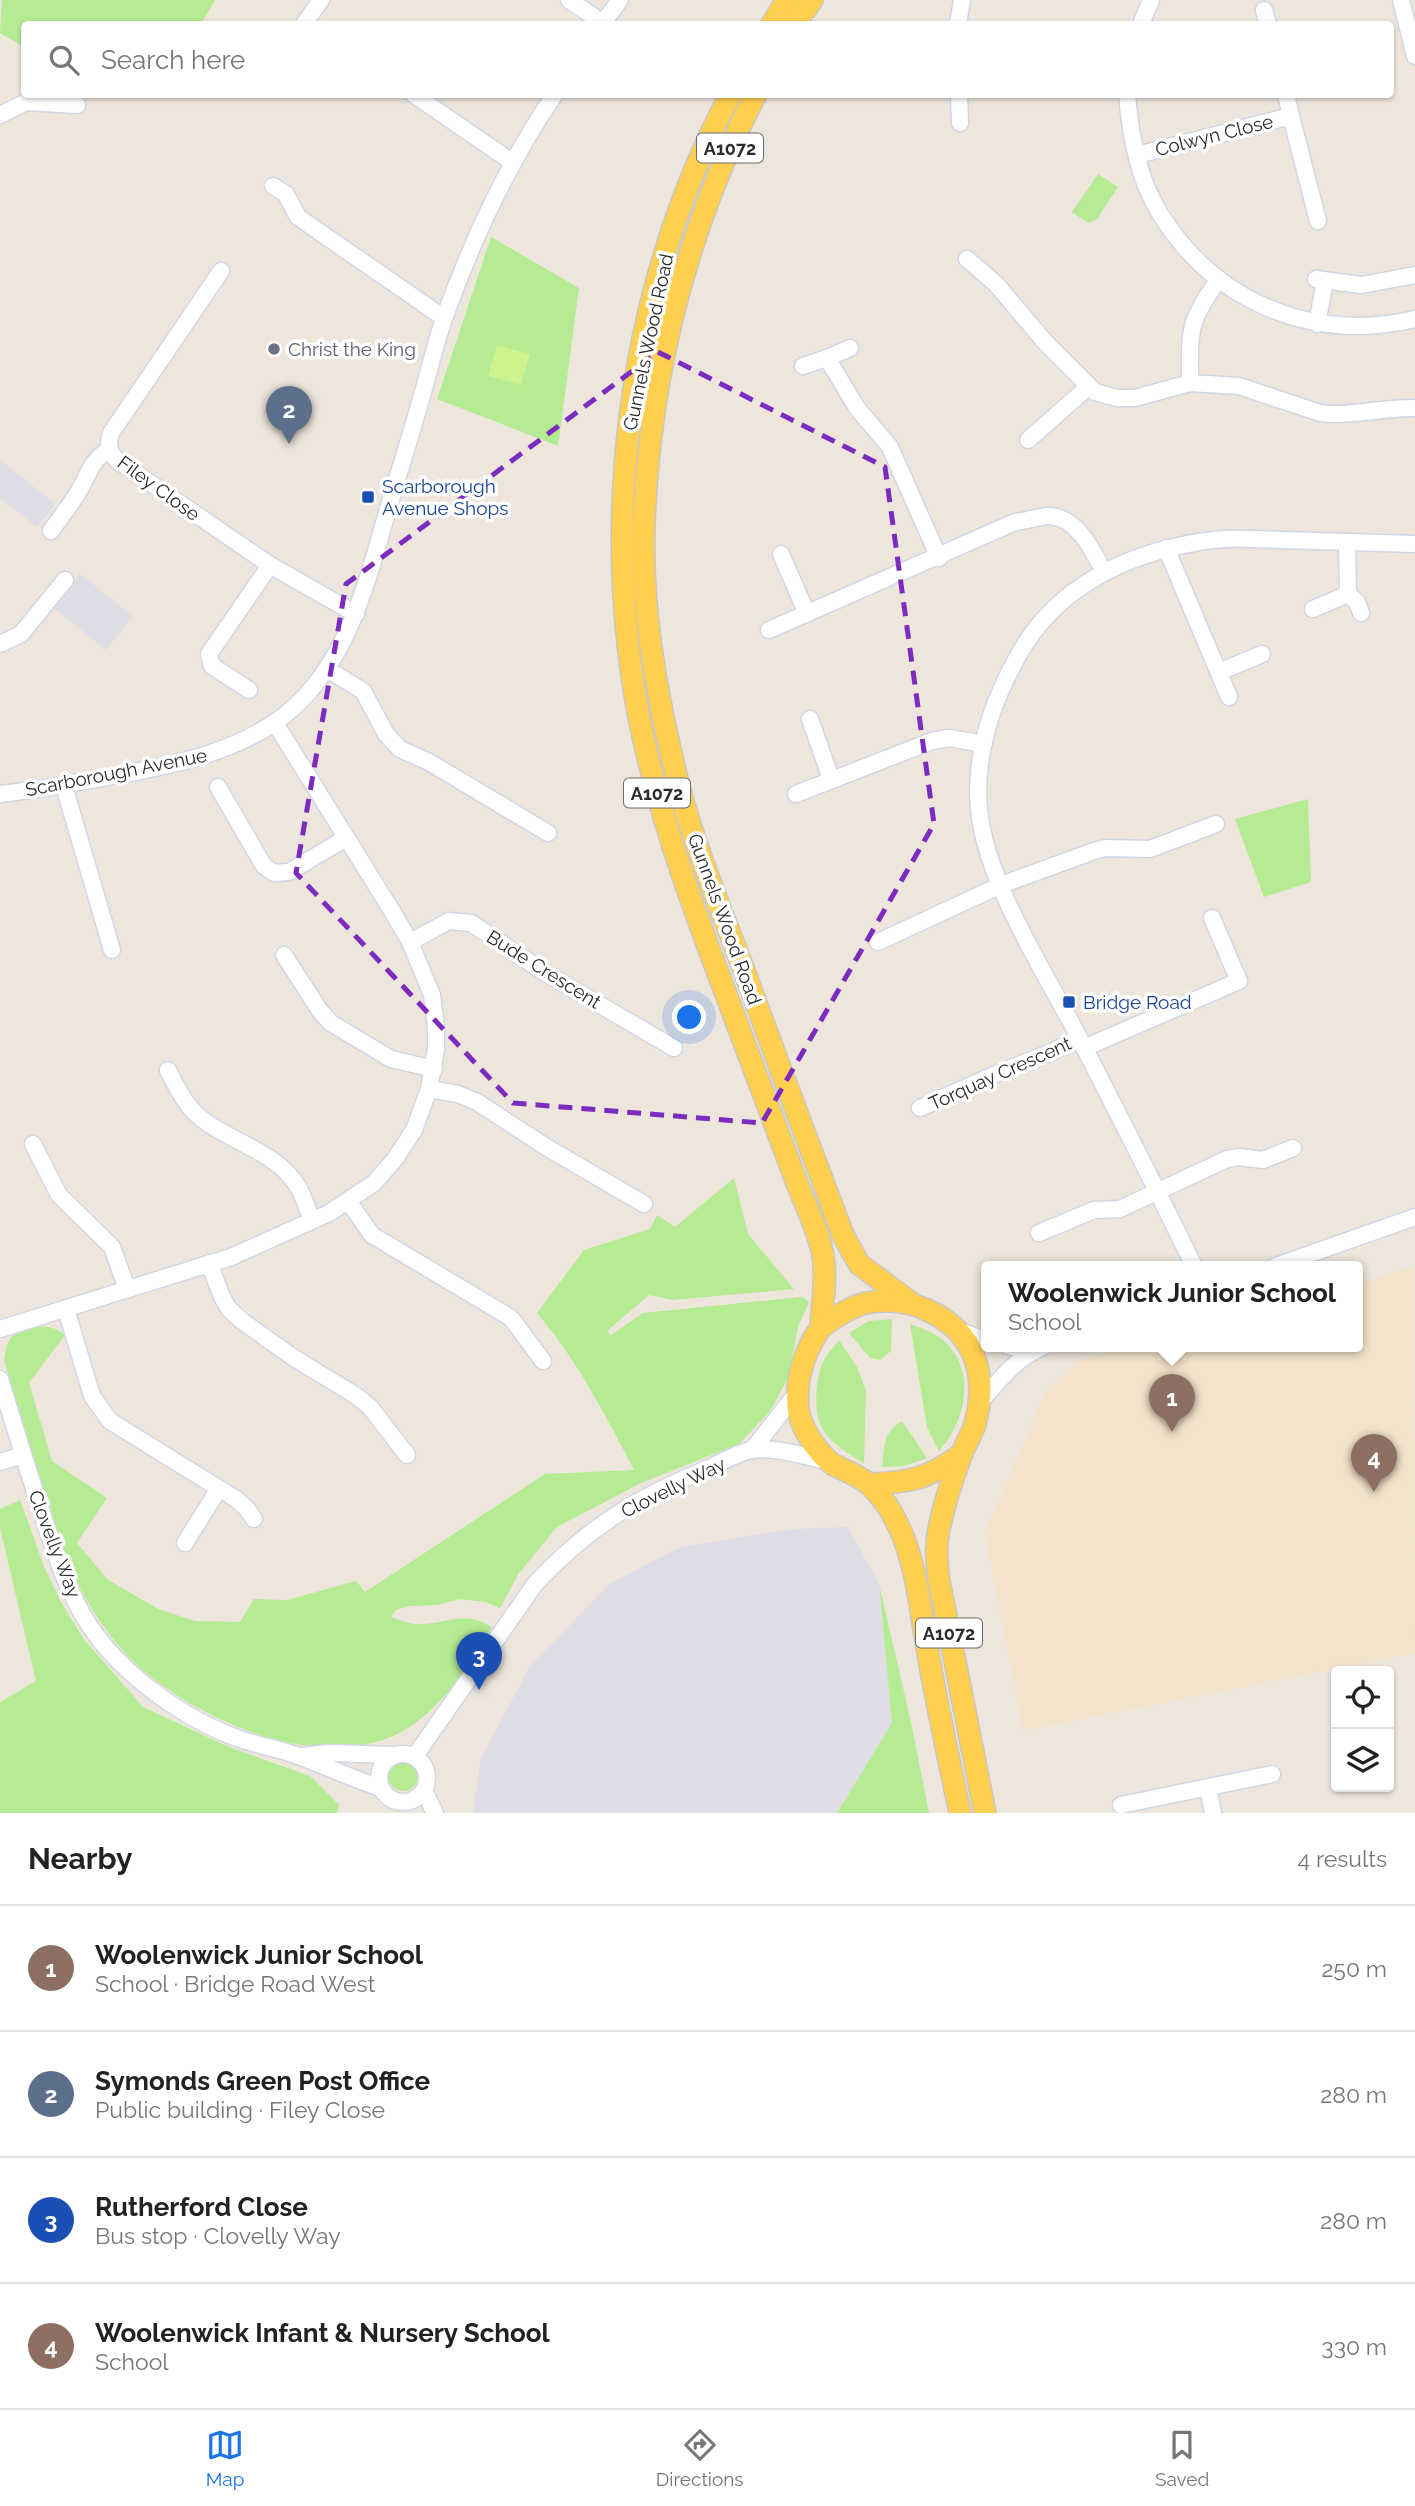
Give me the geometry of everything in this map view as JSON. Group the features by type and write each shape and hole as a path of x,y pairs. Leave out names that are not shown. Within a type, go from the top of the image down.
{"main road":[{"path":"774,21 787,0"},
{"path":"797,21 812,0"},
{"name":"Gunnels Wood Road","path":"729,98 691,176 669,238 648,323 630,410 623,492 622,558 626,620 647,756 677,863 823,1257 821,1327 801,1372 796,1394"},
{"name":"Gunnels Wood Road","path":"755,98 737,131 707,203 687,264 667,342 652,428 644,528 654,671 673,764 698,848 843,1235 859,1264 910,1302 935,1314 958,1330 974,1353 981,1377 980,1402 974,1427 962,1454 939,1530 936,1553 951,1644 985,1813"},
{"name":"Gunnels Wood Road","path":"821,1327 849,1309 875,1301 910,1302"},
{"name":"A1072","path":"796,1394 800,1418 810,1438 830,1462 870,1485 896,1521 909,1549 960,1813"},
{"path":"870,1485 903,1482 937,1472 962,1454"}],"street":[{"path":"306,21 321,0"},
{"path":"569,0 599,21"},
{"path":"605,21 620,0"},
{"path":"958,21 962,0"},
{"path":"1401,0 1415,56"},
{"path":"1141,21 1144,2"},
{"path":"419,98 512,162"},
{"name":"Scarborough Avenue","path":"0,794 64,786 179,763 223,750 275,723 305,695 327,669 356,614 367,583 444,318 470,251 512,162 552,98"},
{"path":"959,98 960,123"},
{"path":"1128,98 1137,155 1158,210 1192,256 1219,279 1241,295 1265,307 1318,324 1357,327 1415,319"},
{"name":"Colwyn Close","path":"1287,98 1318,221"},
{"path":"0,114 26,102 78,105"},
{"name":"Colwyn Close","path":"1137,155 1291,116"},
{"path":"273,186 286,194 298,217 444,318"},
{"path":"967,259 996,284 1088,387 1108,397 1126,399 1190,383 1239,386 1333,415 1393,407 1415,408"},
{"name":"Filey Close","path":"221,271 111,433 109,450 118,461 270,565 356,614"},
{"path":"1318,324 1321,280 1361,285 1415,275"},
{"path":"1190,383 1190,337 1193,319 1219,279"},
{"path":"803,366 850,348"},
{"path":"827,358 858,408 890,447 939,558"},
{"path":"1028,440 1088,387"},
{"path":"51,531 79,491 81,481 97,456 109,450"},
{"path":"769,631 1015,523 1051,516 1072,525 1091,545 1104,572"},
{"name":"Torquay Crescent","path":"1192,1261 1115,1107 1034,956 1001,885 979,810 984,744 991,712 1009,672 1036,627 1066,597 1104,572 1133,558 1167,548 1224,539 1415,544"},
{"path":"1347,542 1348,594 1357,602 1361,613"},
{"path":"1167,548 1229,697"},
{"path":"781,554 807,614"},
{"path":"248,690 212,666 209,654 270,565"},
{"path":"0,643 21,634 65,580"},
{"path":"1313,609 1348,594"},
{"path":"1219,672 1262,654"},
{"path":"327,669 363,691 386,734 400,749 429,762 548,833"},
{"path":"810,719 831,779"},
{"path":"0,1329 209,1264 258,1246 348,1201 374,1183 395,1159 414,1130 434,1069 436,1027 432,995 410,942 275,723"},
{"path":"796,794 932,741 949,738 984,744"},
{"path":"64,786 112,950"},
{"path":"218,787 264,866 274,873 289,872 346,838"},
{"path":"878,942 1001,885 1094,851 1105,848 1150,849 1216,824"},
{"name":"Torquay Crescent","path":"920,1108 996,1074 1239,981 1212,918"},
{"name":"Bude Crescent","path":"410,942 449,921 471,923 547,974 674,1048"},
{"path":"284,956 320,1011 331,1023 391,1059 434,1069"},
{"path":"168,1070 183,1099 202,1119 259,1152 289,1174 312,1220"},
{"path":"429,1088 477,1101 546,1147 645,1204"},
{"path":"33,1144 60,1195 112,1247 127,1289"},
{"path":"1039,1233 1094,1210 1120,1209 1227,1159 1239,1157 1263,1160 1293,1148"},
{"path":"348,1201 373,1235 511,1318 543,1361"},
{"path":"1290,1261 1415,1217"},
{"path":"209,1264 229,1309 294,1358 370,1407 407,1455"},
{"path":"66,1309 92,1396 104,1415 236,1499 254,1520"},
{"path":"958,1330 981,1339"},
{"path":"980,1402 1017,1362 1033,1352"},
{"name":"Clovelly Way","path":"0,1379 57,1560 90,1626 126,1668 160,1696 199,1721 239,1739 299,1756 381,1788 394,1800"},
{"name":"Clovelly Way","path":"752,1450 796,1394"},
{"name":"Clovelly Way","path":"299,1756 415,1756 535,1584 554,1563 604,1521 636,1501 752,1450 791,1452 830,1462"},
{"path":"0,1462 23,1455"},
{"path":"185,1543 218,1490"},
{"path":"381,1788 380,1771 387,1759 395,1755"},
{"path":"382,1813 394,1800 408,1801 424,1791 428,1778 426,1770 415,1756"},
{"path":"1121,1805 1272,1774"},
{"path":"1208,1787 1213,1813"},
{"path":"424,1791 435,1813"}],"highlighted area":[{"path":"658,352 885,467 934,824 762,1123 513,1103 296,873 346,584"}],"shaded area":[{"path":"0,460 55,504 37,527 0,498"},
{"path":"80,574 133,616 106,650 54,608"},
{"path":"1414,1266 1415,1653 1350,1666 1331,1666 1331,1670 1023,1731 985,1533 1045,1393 1078,1362 1107,1352 1363,1352 1363,1282"},
{"path":"848,1527 879,1584 892,1723 837,1813 473,1813 481,1758 529,1668 609,1584 681,1547 794,1529"}],"green space":[{"path":"2,0 215,0 203,21 21,21 21,45 0,33"},
{"path":"1098,174 1118,187 1097,219 1088,223 1072,212"},
{"path":"491,237 579,288 558,446 437,399"},
{"path":"497,345 530,354 521,385 488,376"},
{"path":"1308,799 1311,882 1264,897 1235,819"},
{"path":"734,1178 748,1234 794,1289 672,1300 649,1295 607,1331 611,1335 643,1313 802,1297 809,1302 798,1327 788,1378 770,1411 739,1444 641,1483 557,1527 519,1573 500,1608 486,1602 460,1599 438,1605 409,1606 396,1610 391,1617 411,1623 465,1618 492,1627 445,1695 422,1718 408,1728 375,1742 338,1747 299,1744 259,1735 185,1700 153,1678 127,1655 107,1631 62,1552 4,1360 11,1337 38,1327 52,1328 65,1335 29,1383 52,1461 107,1498 77,1543 107,1579 158,1609 195,1621 240,1622 254,1599 287,1600 356,1581 365,1592 545,1474 634,1470 578,1369 537,1313 584,1250 650,1229 657,1215 675,1227"},
{"path":"892,1319 891,1351 880,1360 870,1358 849,1333 869,1321"},
{"path":"910,1324 937,1336 952,1350 964,1378 962,1409 949,1438 939,1451 927,1427"},
{"path":"839,1340 857,1367 866,1391 864,1463 830,1439 822,1428 817,1412 819,1374 825,1358"},
{"path":"902,1421 927,1458 904,1466 882,1467 888,1435"},
{"path":"20,1500 45,1569 61,1602 83,1638 143,1707 229,1747 310,1776 339,1805 337,1813 0,1813 0,1702 36,1681 0,1528 0,1509"},
{"path":"879,1584 929,1813 837,1813 892,1723"},
{"path":"403,1761 414,1765 418,1776 414,1787 403,1791 392,1787 388,1776 392,1765"}],"place":[{"name":"Christ the King","path":"274,349"},
{"name":"Symonds Green Post Office","path":"289,444"},
{"name":"Scarborough Avenue Shops","path":"368,497"},
{"name":"Bridge Road","path":"1069,1002"},
{"name":"Woolenwick Junior School","path":"1172,1432"},
{"name":"Woolenwick Infant & Nursery School","path":"1374,1492"},
{"name":"Rutherford Close","path":"479,1690"}]}
